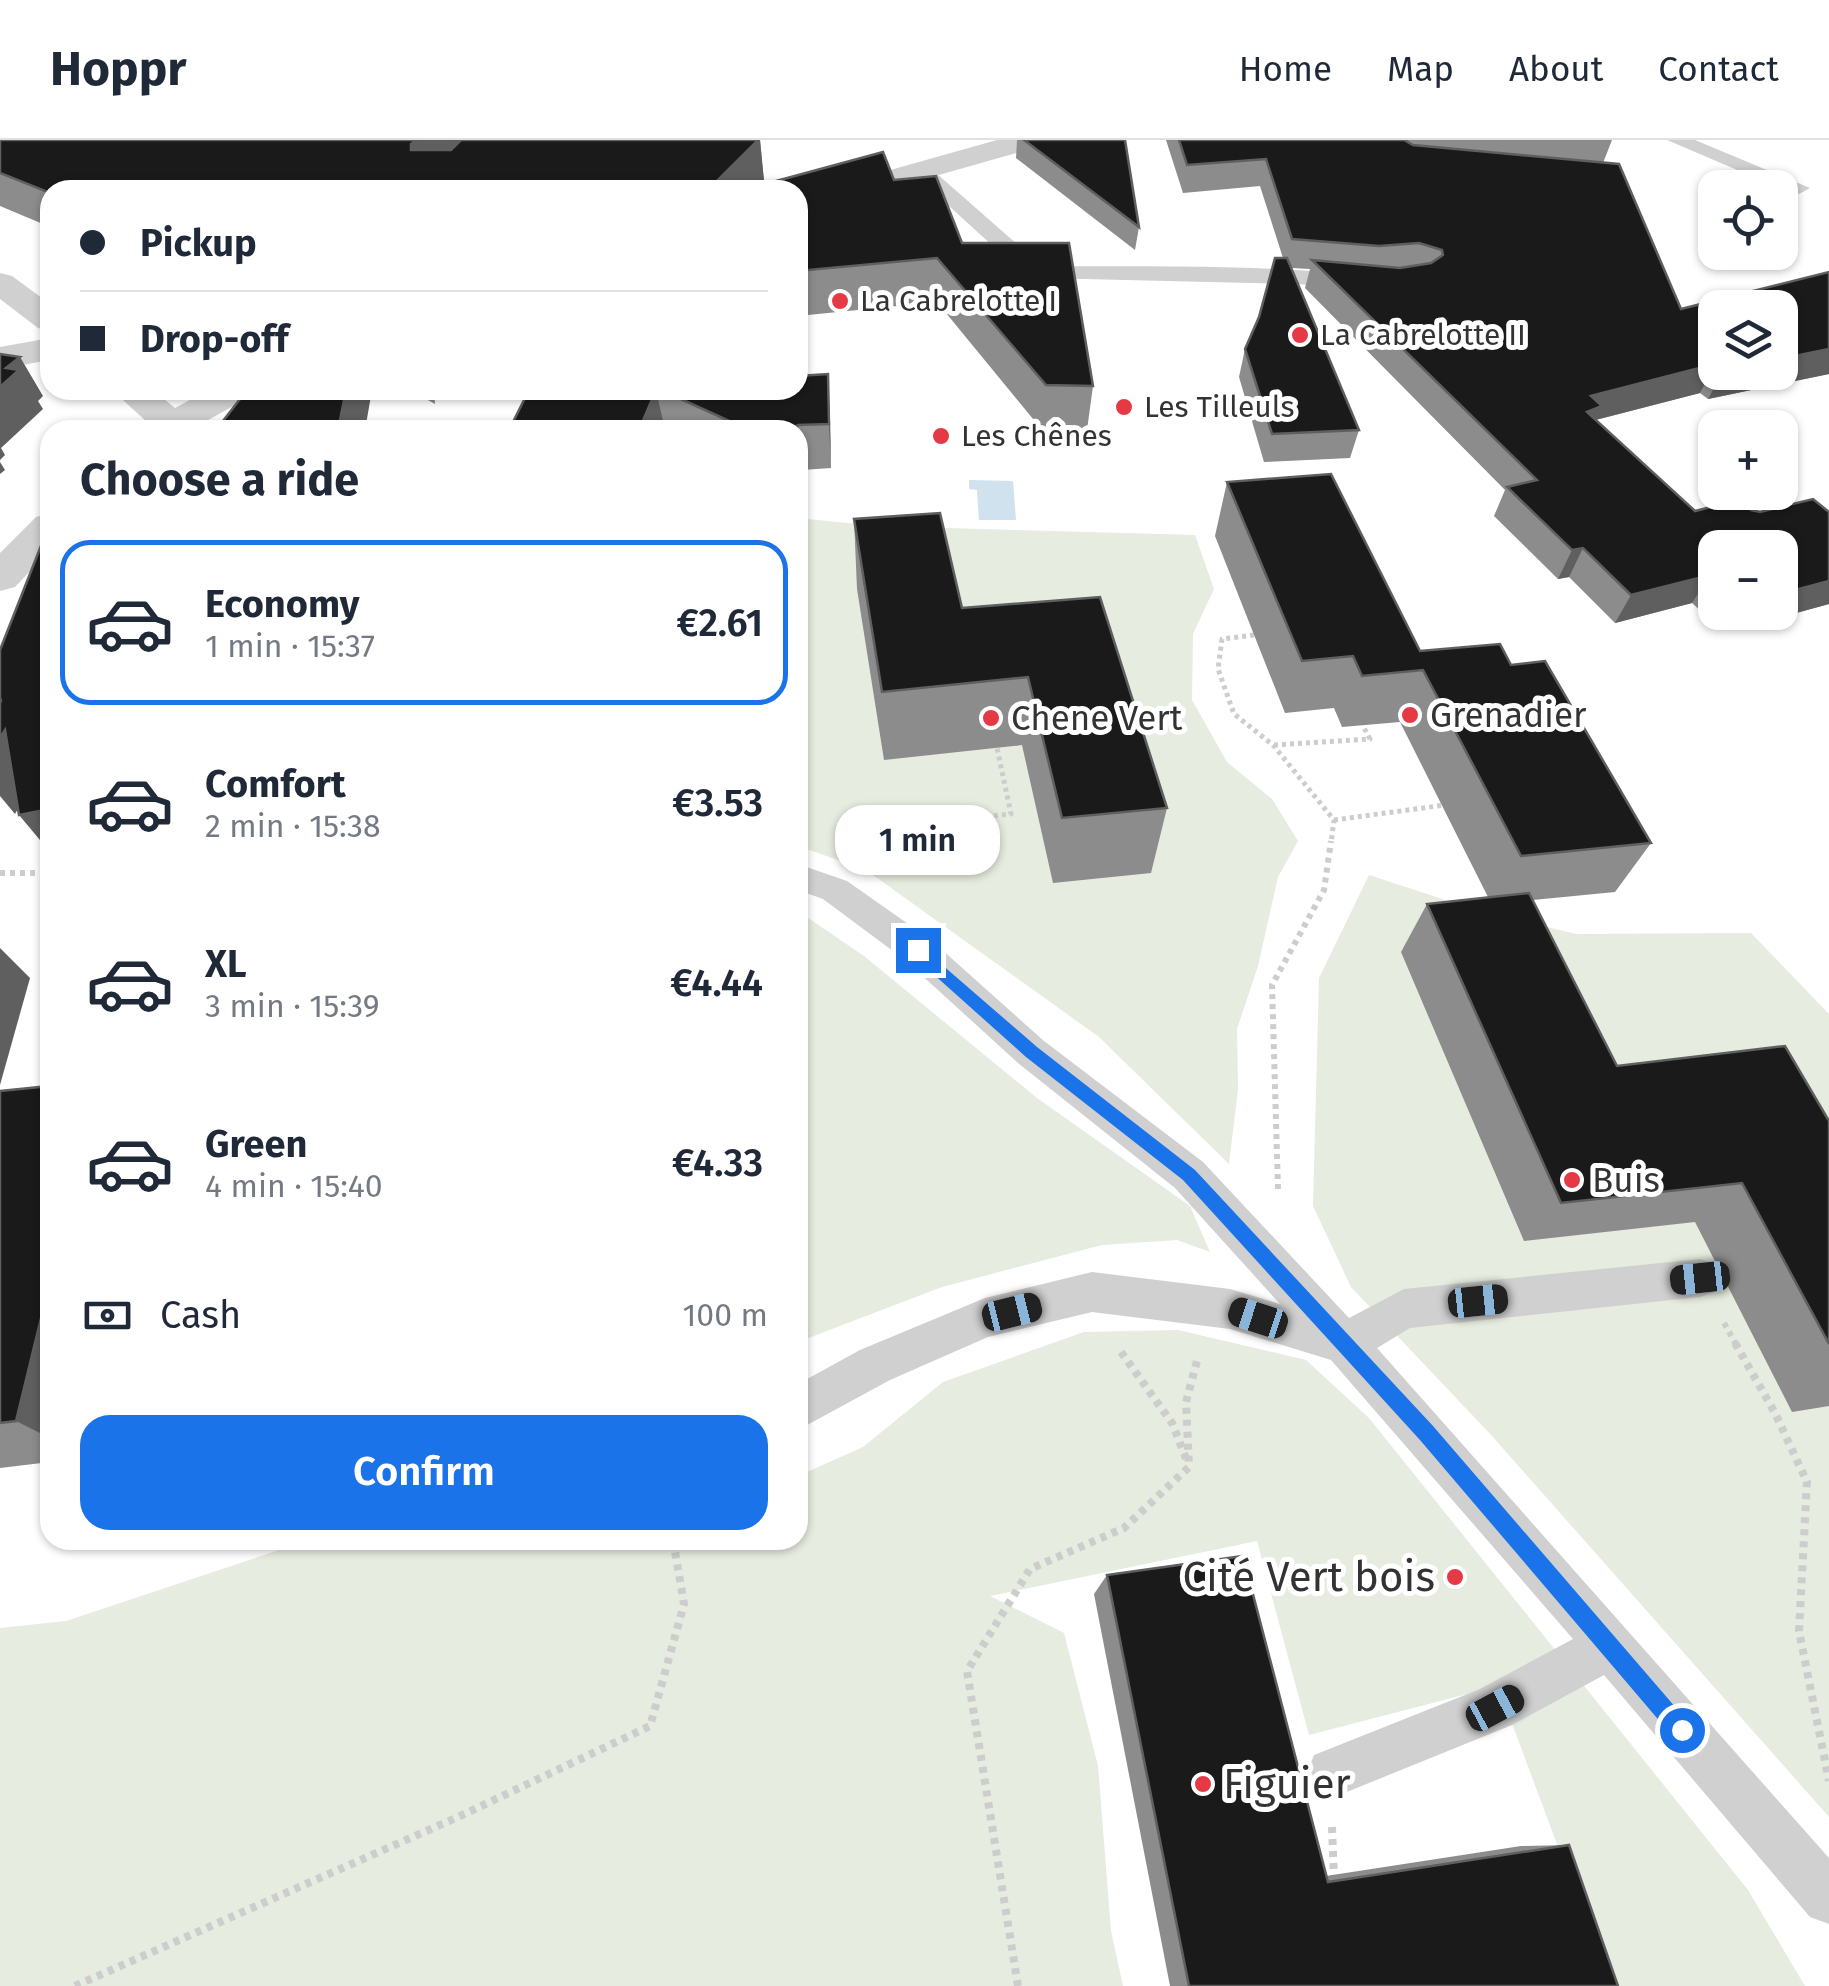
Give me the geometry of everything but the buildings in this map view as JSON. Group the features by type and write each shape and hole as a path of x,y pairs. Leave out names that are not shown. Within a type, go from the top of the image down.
{"street":[{"path":"808,203 1030,140"},
{"path":"0,283 40,313"},
{"path":"0,358 40,351"},
{"path":"140,400 159,420"},
{"path":"179,420 216,400"},
{"path":"0,577 40,536"}],"lane":[{"path":"1677,140 1799,188"},
{"path":"921,170 1026,264 1050,274 1298,276 1379,286"},
{"path":"808,881 834,890 918,950 1032,1052 1189,1175 1426,1433 1829,1898"},
{"path":"808,1402 875,1365 985,1318 1092,1292 1230,1309 1344,1344 1404,1309 1700,1278"},
{"path":"1332,1773 1495,1708 1608,1647"}],"path":[{"path":"1254,635 1222,638 1218,668 1234,714 1272,745 1334,820 1324,890 1272,985 1278,1198"},
{"path":"1272,745 1370,739 1363,726"},
{"path":"834,890 981,817 1011,814 997,748"},
{"path":"1334,820 1445,806"},
{"path":"0,873 40,873"},
{"path":"1700,1278 1775,1413 1807,1482 1799,1631 1829,1781"},
{"path":"1068,1298 1127,1358 1172,1422 1189,1466"},
{"path":"1018,1986 967,1671 1030,1569 1124,1528 1189,1466 1186,1402 1205,1329 1230,1309"},
{"path":"75,1986 458,1817 650,1726 684,1604 675,1550"},
{"path":"1320,1870 1332,1872 1338,1892"}],"shaded area":[{"path":"808,519 877,526 1195,535 1214,589 1193,634 1192,700 1227,762 1272,799 1298,841 1278,877 1258,966 1237,1029 1238,1089 1229,1164 1099,1037 866,870 808,850"},
{"path":"1369,875 1473,909 1576,934 1751,933 1829,1014 1829,1817 1492,1436 1351,1287 1313,1206 1319,978"},
{"path":"808,918 864,956 1037,1098 1190,1206 1210,1252 1177,1240 1102,1245 942,1287 808,1338"},
{"path":"1178,1330 1306,1360 1369,1418 1748,1890 1805,1986 1610,1986 1498,1686 1309,1735 1257,1541 990,1596 1064,1633 1098,1766 1111,1931 1123,1986 0,1986 0,1628 66,1621 279,1550 808,1550 808,1472 863,1447 943,1382 1084,1332"}],"water":[{"path":"969,480 1013,481 1016,520 979,520 977,490 969,489"}],"place":[{"name":"La Cabrelotte I","path":"840,301"},
{"name":"La Cabrelotte II","path":"1300,335"},
{"name":"Les Tilleuls","path":"1124,407"},
{"name":"Les Chênes","path":"941,436"},
{"name":"Grenadier","path":"1410,715"},
{"name":"Chene Vert","path":"991,718"},
{"name":"Buis","path":"1572,1180"},
{"name":"Cité Vert bois","path":"1455,1577"},
{"name":"Figuier","path":"1203,1784"}],"route":[{"path":"918,950 1032,1052 1189,1175 1426,1433 1682,1730"}]}
